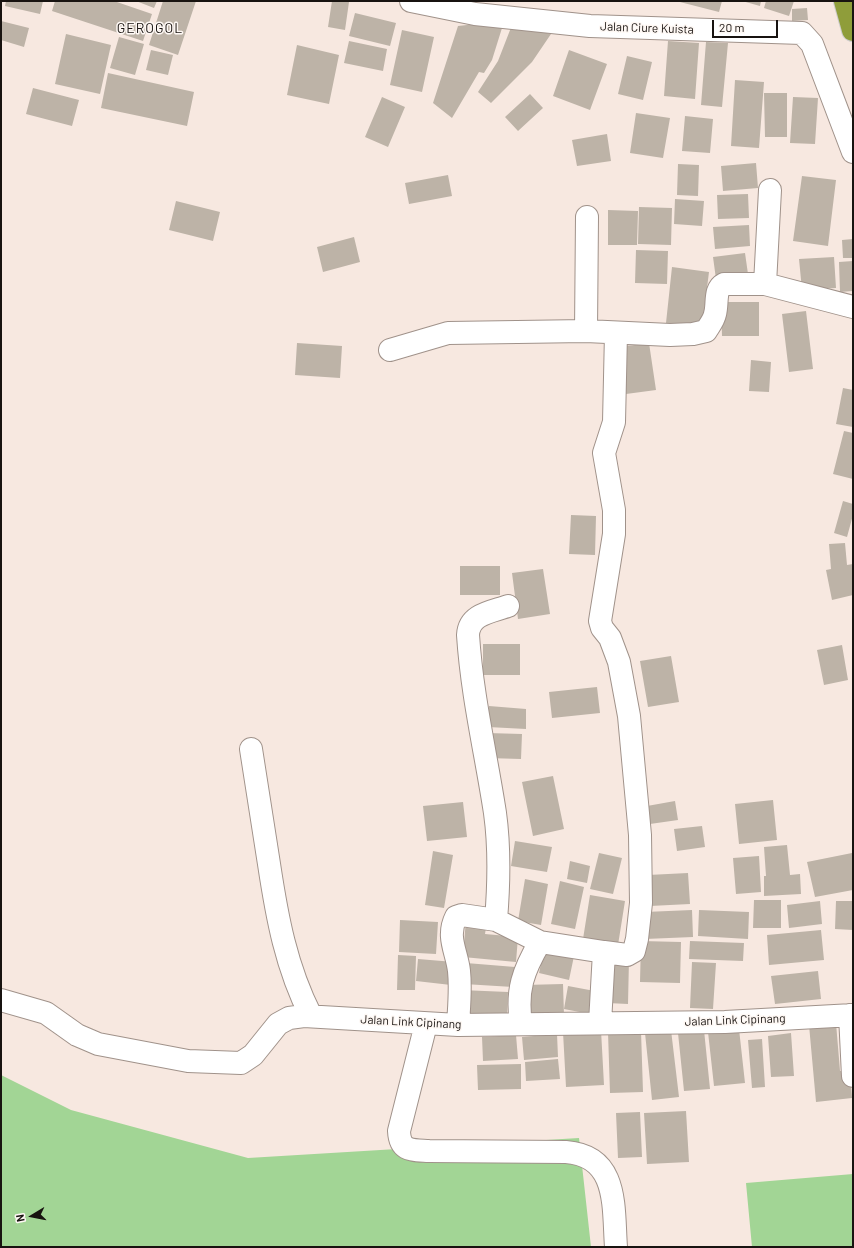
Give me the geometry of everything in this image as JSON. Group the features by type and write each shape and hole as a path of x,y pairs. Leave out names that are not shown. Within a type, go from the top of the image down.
{"highway":[{"path":"845,1 853,30"}],"street":[{"name":"Jalan Ciure Kuista","path":"411,1 475,14 590,26 802,33 812,44 853,152"},
{"path":"765,284 770,190"},
{"path":"586,332 587,217"},
{"path":"390,350 448,333 586,332 693,334 706,331 715,315 718,290 720,286 724,284 765,284 853,307"},
{"path":"458,1025 459,971 452,945 454,920 456,917 462,915 496,920 540,942 627,955 634,951 637,940 641,884 640,835 629,716 619,662 610,638 602,628 600,620 614,534 614,510 604,453 614,422 616,333"},
{"path":"496,920 498,854 495,814 471,677 468,629 476,618 508,606"},
{"path":"251,749 279,929 288,964 299,992 311,1016"},
{"path":"521,1024 518,997 521,982 528,964 540,942"},
{"path":"600,1023 604,952"},
{"name":"Jalan Link Cipinang","path":"1,1000 46,1013 77,1034 98,1044 188,1061 241,1062 248,1060 253,1055 278,1024 289,1018 311,1016 458,1025 725,1022 852,1015"},
{"path":"852,1015 853,1076"},
{"path":"426,1024 399,1132 399,1138 404,1147 408,1149 428,1151 566,1152 585,1155 602,1169 610,1185 616,1247"}],"green space":[{"path":"1,1075 71,1110 248,1158 579,1138 591,1247 1,1247"},
{"path":"853,1174 853,1247 752,1247 746,1183"}],"building":[{"path":"6,1 43,1 40,14 5,6"},
{"path":"55,1 114,1 152,14 143,41 52,11"},
{"path":"136,1 157,1 154,8"},
{"path":"163,1 196,1 178,55 149,45"},
{"path":"332,1 349,2 345,30 328,27"},
{"path":"676,1 722,1 719,12"},
{"path":"742,1 761,1 760,6"},
{"path":"766,1 794,1 789,16 764,8"},
{"path":"807,8 808,20 792,21 792,9"},
{"path":"355,13 396,23 390,46 349,36"},
{"path":"1,21 29,28 24,47 1,40"},
{"path":"482,21 502,28 492,60 484,73 479,72 452,118 433,103 458,26 476,24"},
{"path":"512,25 551,34 532,62 491,103 478,92 498,61"},
{"path":"402,30 434,37 422,92 390,85"},
{"path":"66,34 111,45 100,94 55,84"},
{"path":"119,37 144,44 135,75 110,68"},
{"path":"349,41 387,49 383,71 344,63"},
{"path":"668,41 699,43 695,99 664,96"},
{"path":"706,42 728,43 722,107 701,105"},
{"path":"297,45 339,55 329,104 287,95"},
{"path":"151,50 173,55 168,75 146,70"},
{"path":"569,50 607,64 590,110 553,96"},
{"path":"627,56 652,62 643,100 618,94"},
{"path":"108,73 194,92 187,126 101,108"},
{"path":"735,80 764,82 759,148 731,146"},
{"path":"33,88 79,100 72,126 26,114"},
{"path":"764,93 787,93 787,137 765,137"},
{"path":"530,94 543,108 518,131 505,117"},
{"path":"382,97 405,107 388,147 365,137"},
{"path":"793,97 818,98 815,144 790,143"},
{"path":"636,113 670,118 663,158 630,153"},
{"path":"685,116 713,119 710,153 682,151"},
{"path":"607,134 611,161 577,166 572,140"},
{"path":"756,163 758,188 723,191 721,166"},
{"path":"678,164 699,165 698,196 677,195"},
{"path":"448,175 452,196 409,204 405,183"},
{"path":"802,176 836,180 828,246 793,241"},
{"path":"748,194 749,218 718,219 717,195"},
{"path":"675,199 704,201 702,226 674,224"},
{"path":"176,201 220,212 213,241 169,230"},
{"path":"639,207 672,208 671,245 638,244"},
{"path":"608,210 638,211 637,245 608,245"},
{"path":"749,225 750,246 715,249 713,227"},
{"path":"354,237 360,262 323,272 317,247"},
{"path":"853,239 853,258 843,258 842,240"},
{"path":"636,250 668,251 667,284 635,283"},
{"path":"745,253 748,274 716,279 713,257"},
{"path":"834,257 836,288 802,290 799,259"},
{"path":"853,261 853,291 840,292 839,262"},
{"path":"672,267 709,272 702,328 666,323"},
{"path":"721,302 759,302 759,336 722,336"},
{"path":"806,311 813,369 789,372 782,314"},
{"path":"297,343 342,346 340,378 295,375"},
{"path":"649,343 656,390 626,394 620,347"},
{"path":"751,360 771,362 769,392 749,391"},
{"path":"843,388 853,390 853,427 836,424"},
{"path":"844,431 853,433 853,479 833,474"},
{"path":"843,501 853,504 853,515 847,537 834,533"},
{"path":"571,515 596,516 595,555 569,554"},
{"path":"845,543 847,565 853,564 853,595 832,600 826,570 831,569 829,544"},
{"path":"460,566 500,566 500,595 460,595"},
{"path":"543,569 550,614 518,619 512,573"},
{"path":"483,644 520,644 520,675 483,675"},
{"path":"842,645 848,680 824,685 817,650"},
{"path":"671,656 679,702 648,707 640,661"},
{"path":"597,687 600,713 552,718 549,692"},
{"path":"489,706 526,709 526,729 488,727"},
{"path":"487,733 522,734 521,759 487,758"},
{"path":"553,776 564,829 533,836 522,782"},
{"path":"773,800 777,840 739,844 735,804"},
{"path":"675,801 678,820 650,824 647,806"},
{"path":"463,802 467,837 427,841 423,806"},
{"path":"702,826 705,847 677,851 674,829"},
{"path":"515,841 552,847 547,872 511,866"},
{"path":"787,845 790,875 800,874 801,894 764,896 764,876 766,876 764,847"},
{"path":"433,851 453,855 444,908 425,905"},
{"path":"599,853 622,858 613,894 590,889"},
{"path":"852,853 853,890 815,897 807,862"},
{"path":"759,856 761,892 736,894 733,858"},
{"path":"570,861 590,866 587,883 567,879"},
{"path":"688,873 690,904 650,906 648,875"},
{"path":"525,879 548,884 541,925 518,921"},
{"path":"560,881 584,887 575,929 551,924"},
{"path":"590,895 625,901 618,945 583,939"},
{"path":"754,900 781,900 781,928 753,928"},
{"path":"820,901 822,924 789,928 787,905"},
{"path":"836,901 853,901 853,930 835,929"},
{"path":"692,910 693,937 645,939 645,912"},
{"path":"699,910 749,912 748,939 698,936"},
{"path":"466,919 487,921 485,934 518,937 516,962 463,957"},
{"path":"400,920 438,922 436,954 399,952"},
{"path":"821,930 824,960 769,965 767,935"},
{"path":"641,941 681,942 680,983 640,982"},
{"path":"690,941 744,943 743,961 689,959"},
{"path":"544,949 574,956 569,980 539,973"},
{"path":"398,955 416,956 415,990 397,990"},
{"path":"608,958 629,959 628,1004 607,1003"},
{"path":"418,959 454,962 451,985 416,981"},
{"path":"692,962 716,963 713,1009 690,1008"},
{"path":"466,963 515,967 513,987 464,984"},
{"path":"818,971 821,999 775,1004 771,976"},
{"path":"563,984 564,1015 524,1015 524,985"},
{"path":"568,986 600,992 595,1015 564,1009"},
{"path":"461,990 508,992 507,1017 460,1015"},
{"path":"836,1023 840,1071 850,1071 852,1098 816,1102 809,1025"},
{"path":"739,1029 745,1083 714,1086 708,1032"},
{"path":"601,1030 604,1085 566,1087 563,1032"},
{"path":"671,1030 679,1097 652,1100 645,1033"},
{"path":"704,1030 710,1089 684,1091 678,1033"},
{"path":"641,1031 643,1092 610,1093 608,1032"},
{"path":"791,1033 794,1076 771,1077 768,1036"},
{"path":"557,1034 558,1057 524,1060 522,1037"},
{"path":"516,1035 518,1059 483,1061 482,1037"},
{"path":"762,1039 765,1087 752,1088 748,1040"},
{"path":"558,1059 560,1079 526,1081 525,1062"},
{"path":"521,1064 521,1089 478,1090 477,1065"},
{"path":"686,1111 689,1162 647,1164 644,1113"},
{"path":"640,1112 642,1157 618,1158 616,1113"}],"district":[{"name":"GEROGOL","path":"150,28"}]}
